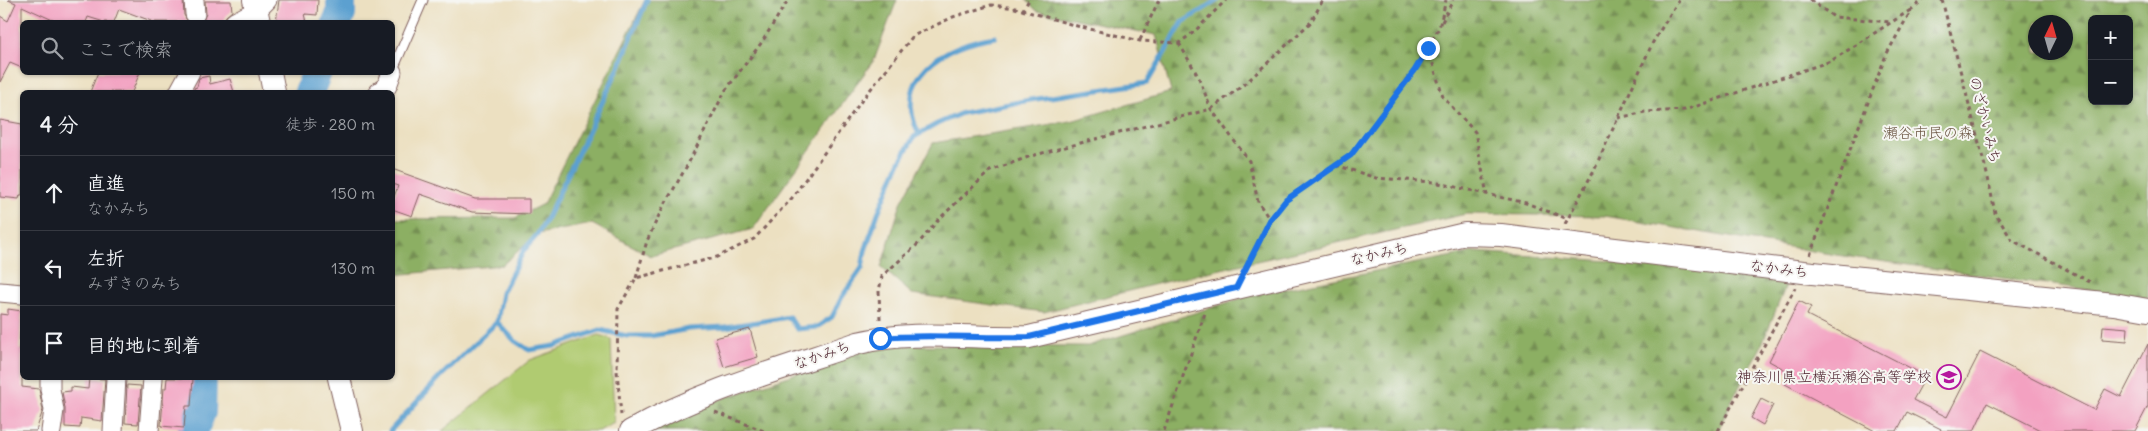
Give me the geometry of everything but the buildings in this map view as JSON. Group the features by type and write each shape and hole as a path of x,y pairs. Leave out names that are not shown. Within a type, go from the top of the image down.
{"street":[{"path":"238,20 259,8"},
{"path":"180,90 188,75"},
{"path":"271,75 274,90"},
{"path":"382,90 391,75"},
{"name":"なかみち","path":"626,427 700,398 858,343 880,338 911,335 997,338 1029,337 1465,234 1500,235 1803,272 2114,304 2148,310"},
{"path":"0,292 20,294"},
{"path":"50,380 54,410 51,431"},
{"path":"113,431 116,380"},
{"path":"149,431 153,380"},
{"path":"339,380 352,431"}],"lane":[{"path":"395,65 424,0"}],"path":[{"path":"626,427 617,371 618,310 636,278 647,241 661,211 688,164 725,91 762,42 788,0"},
{"path":"1022,11 1028,0"},
{"path":"1140,40 1159,0"},
{"path":"636,278 717,257 754,238 792,198 862,100 913,36 953,17 991,5 1015,8 1140,40 1179,43 1194,32 1226,0"},
{"path":"880,338 879,291 882,276 918,244 938,220 990,171 1031,156 1211,109 1246,83 1311,22 1323,0"},
{"path":"1439,28 1446,0"},
{"path":"1236,288 1270,220 1286,200 1351,155 1415,70 1453,0"},
{"path":"1557,242 1653,42 1679,0"},
{"path":"1810,0 1834,17 1890,22"},
{"path":"1618,118 1645,112 1686,110 1831,61 1923,0"},
{"name":"のざかいみち","path":"1942,0 1988,178 1995,213 2012,240 2091,282"},
{"path":"1718,431 1803,272 1886,54 1912,9"},
{"path":"1179,43 1199,78 1211,109 1249,161 1258,202 1270,220"},
{"path":"1428,48 1443,97 1475,132 1487,195"},
{"path":"1336,165 1376,178 1434,182 1526,203 1568,219"},
{"path":"1164,431 1212,294"},
{"path":"700,398 718,414 764,431"}],"green space":[{"path":"645,0 897,0 874,60 753,229 651,256 592,224 538,234 502,265 395,275 395,219 515,218 543,204"},
{"name":"瀬谷市民の森","path":"1026,0 2148,0 2148,298 1836,255 1605,216 1466,214 1181,278 1044,312 912,294 881,267 901,203 933,143 1071,121 1171,92 1156,35 1037,11"},
{"path":"1474,252 1791,273 1760,349 1730,404 1718,431 644,431 666,418 879,345 1088,346 1252,295"},
{"path":"599,335 611,339 614,423 599,431 442,431 530,360"}],"waterway":[{"path":"338,20 341,14 341,0"},
{"path":"390,431 441,376 497,322 502,293 524,250 537,235 548,216 618,69 647,0"},
{"path":"497,322 515,341 529,350 554,346 600,330 627,336 651,336 689,329 725,327 789,317 797,329 817,327 832,317 842,297 862,268 865,251 878,213 900,161 914,137 962,113 1030,100 1147,83 1183,22 1218,0"},
{"path":"919,134 912,113 912,95 917,80 927,66 941,55 958,47 995,37"},
{"path":"310,90 316,75"},
{"path":"193,431 201,412 202,380"}],"place":[{"name":"神奈川県立横浜瀬谷高等学校","path":"1949,377"}],"route":[{"path":"880,338 911,335 997,338 1029,337 1236,288 1270,220 1286,200 1351,155 1415,70 1428,48"}]}
